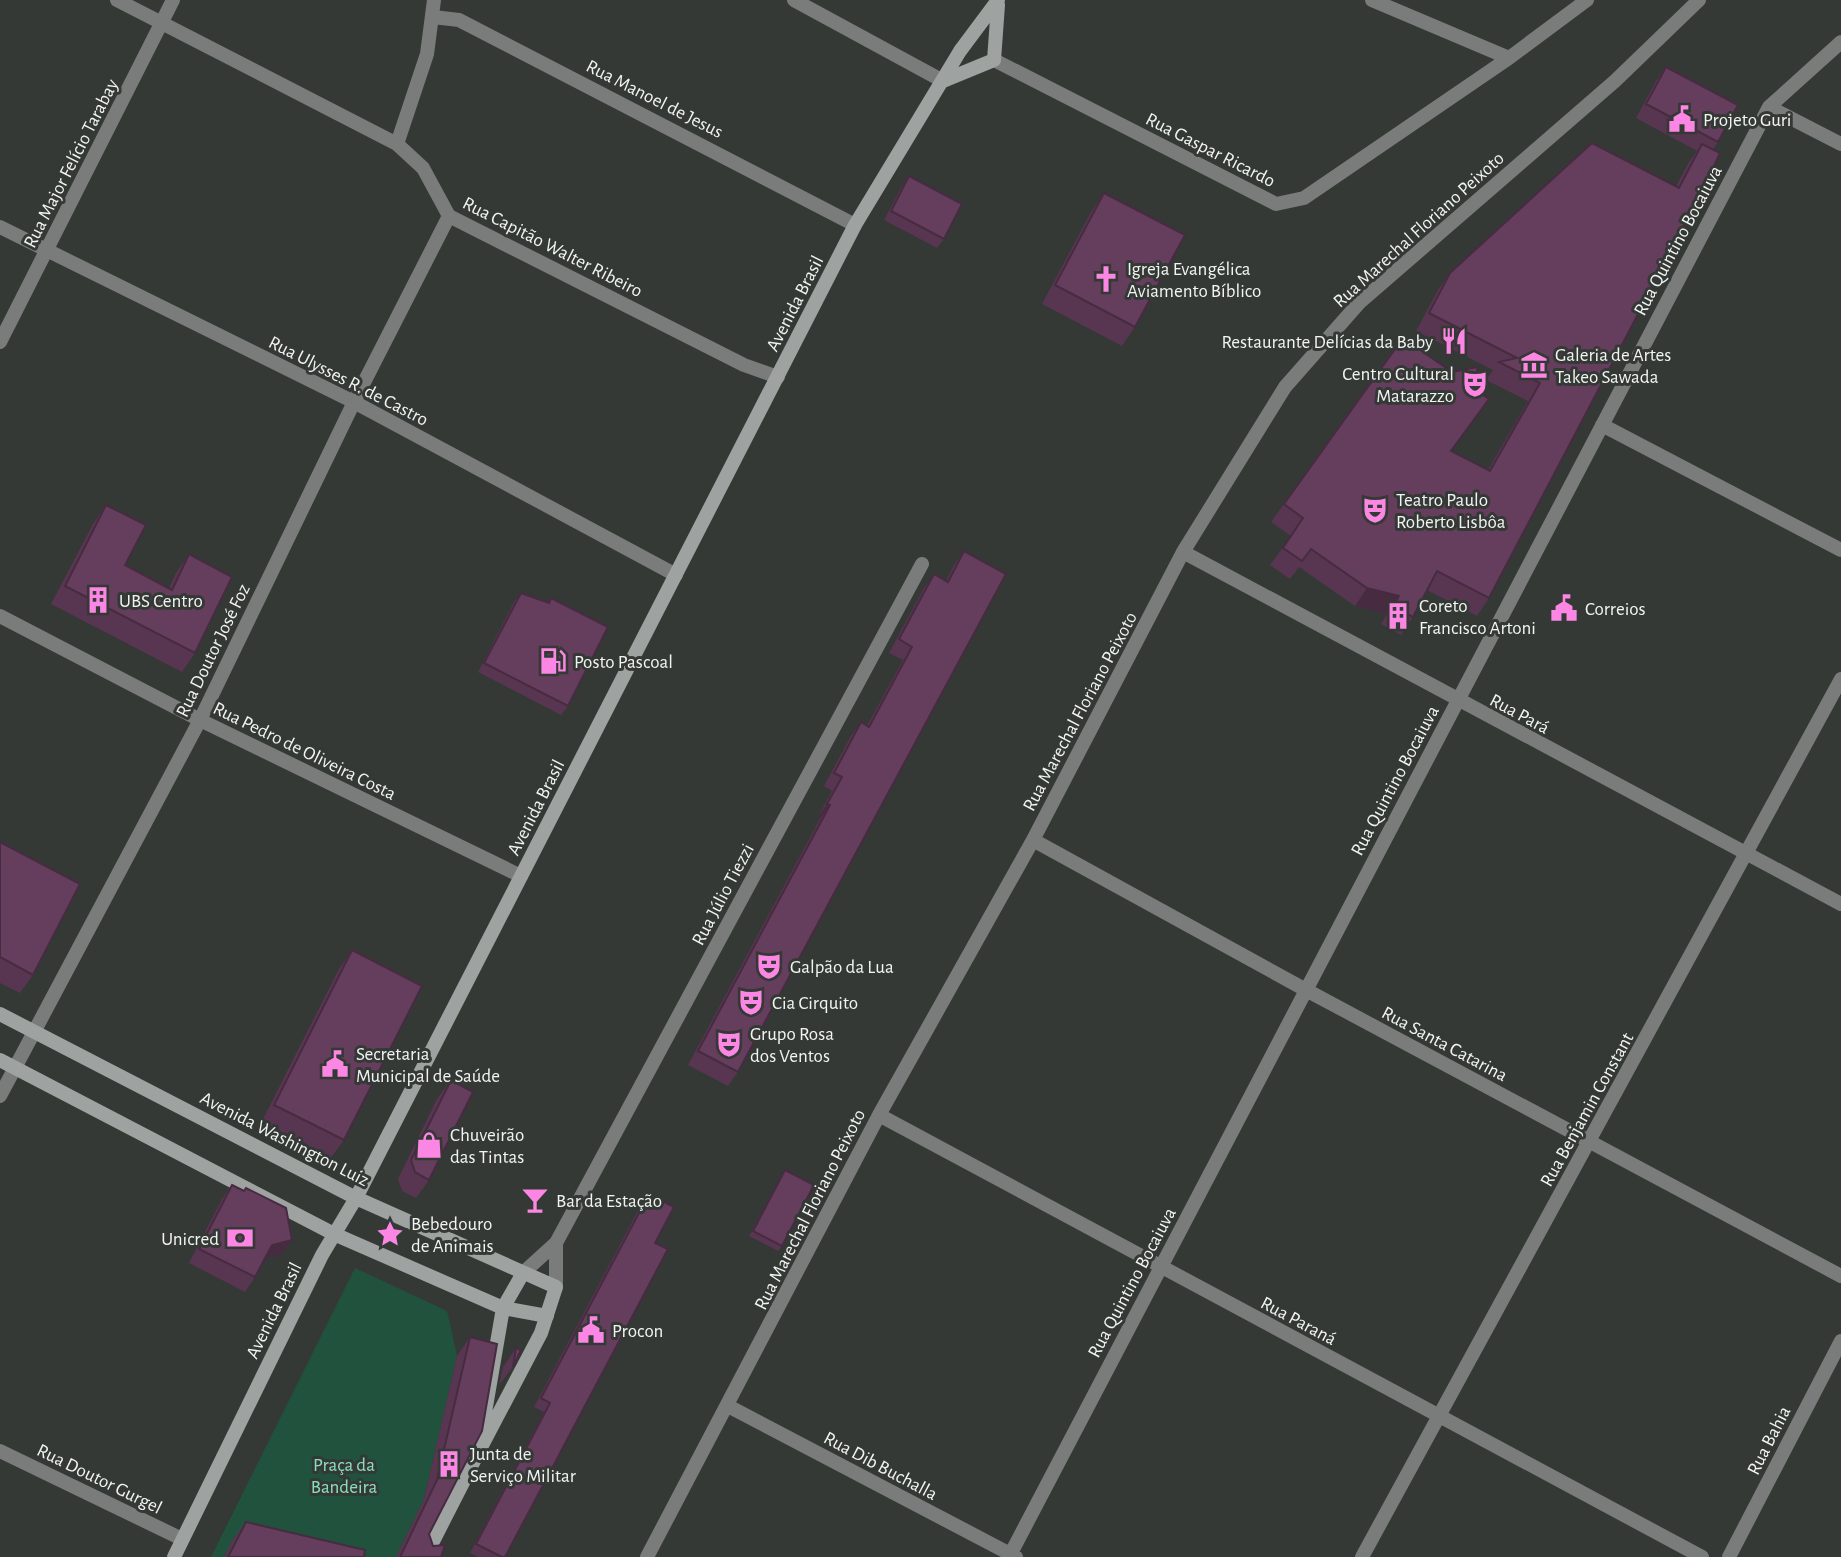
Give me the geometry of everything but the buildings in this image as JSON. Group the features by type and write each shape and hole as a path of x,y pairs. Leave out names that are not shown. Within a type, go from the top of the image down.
{"street":[{"name":"Rua Capitão Walter Ribeiro","path":"117,0 397,144 424,168 449,216 744,365 778,377"},
{"name":"Rua Major Felício Tarabay","path":"0,342 173,0"},
{"path":"397,144 427,54 434,0"},
{"path":"794,0 943,81 994,60 998,0"},
{"name":"Avenida Brasil","path":"174,1557 334,1234 356,1198 855,225 960,51 998,0"},
{"path":"1372,0 1509,58"},
{"name":"Rua Gaspar Ricardo","path":"994,60 1276,204 1304,198 1509,58 1587,0"},
{"name":"Rua Marechal Floriano Peixoto","path":"647,1557 879,1115 1033,840 1183,552 1285,387 1359,303 1615,80 1699,0"},
{"name":"Rua Manoel de Jesus","path":"433,17 459,20 855,225"},
{"name":"Rua Quintino Bocaiuva","path":"1012,1556 1769,107 1841,42"},
{"path":"1769,107 1841,144"},
{"name":"Rua Doutor José Foz","path":"0,1096 200,720 354,402 449,216"},
{"name":"Rua Ulysses R. de Castro","path":"0,228 354,402 676,575"},
{"path":"1602,425 1841,550"},
{"name":"Rua Pará","path":"1183,552 1457,701 1841,904"},
{"name":"Rua Júlio Tiezzi","path":"503,1308 523,1273 556,1243 922,564"},
{"name":"Rua Pedro de Oliveira Costa","path":"0,616 200,720 521,876"},
{"name":"Rua Benjamin Constant","path":"1362,1557 1437,1415 1748,855 1841,679"},
{"name":"Rua Santa Catarina","path":"1033,840 1306,990 1841,1276"},
{"name":"Avenida Washington Luiz","path":"0,1014 356,1198 556,1287"},
{"path":"0,1060 334,1234 503,1308 547,1316"},
{"name":"Rua Paraná","path":"879,1115 1160,1269 1702,1557"},
{"name":"Rua Júlio Tiezzi","path":"425,1557 547,1316 556,1287 556,1243"},
{"path":"478,1453 494,1375 503,1308"},
{"name":"Rua Bahia","path":"1729,1557 1841,1340"},
{"name":"Rua Dib Buchalla","path":"728,1406 1012,1556"},
{"name":"Rua Doutor Gurgel","path":"0,1451 182,1539"}],"green space":[{"name":"Praça da Bandeira","path":"355,1268 447,1311 457,1356 424,1499 396,1557 211,1557"}],"place":[{"name":"Projeto Guri","path":"1682,119"},
{"name":"Igreja Evangélica Aviamento Bíblico","path":"1106,279"},
{"name":"Restaurante Delícias da Baby","path":"1454,341"},
{"name":"Galeria de Artes Takeo Sawada","path":"1534,365"},
{"name":"Centro Cultural Matarazzo","path":"1475,384"},
{"name":"Teatro Paulo Roberto Lisbôa","path":"1375,510"},
{"name":"UBS Centro","path":"98,600"},
{"name":"Correios","path":"1564,608"},
{"name":"Coreto Francisco Artoni","path":"1398,616"},
{"name":"Posto Pascoal","path":"553,661"},
{"name":"Galpão da Lua","path":"769,966"},
{"name":"Cia Cirquito","path":"751,1002"},
{"name":"Grupo Rosa dos Ventos","path":"729,1044"},
{"name":"Secretaria Municipal de Saúde","path":"335,1064"},
{"name":"Chuveirão das Tintas","path":"429,1145"},
{"name":"Bar da Estação","path":"535,1200"},
{"name":"Bebedouro de Animais","path":"390,1234"},
{"name":"Unicred","path":"240,1238"},
{"name":"Procon","path":"591,1330"},
{"name":"Junta de Serviço Militar","path":"449,1464"}]}
